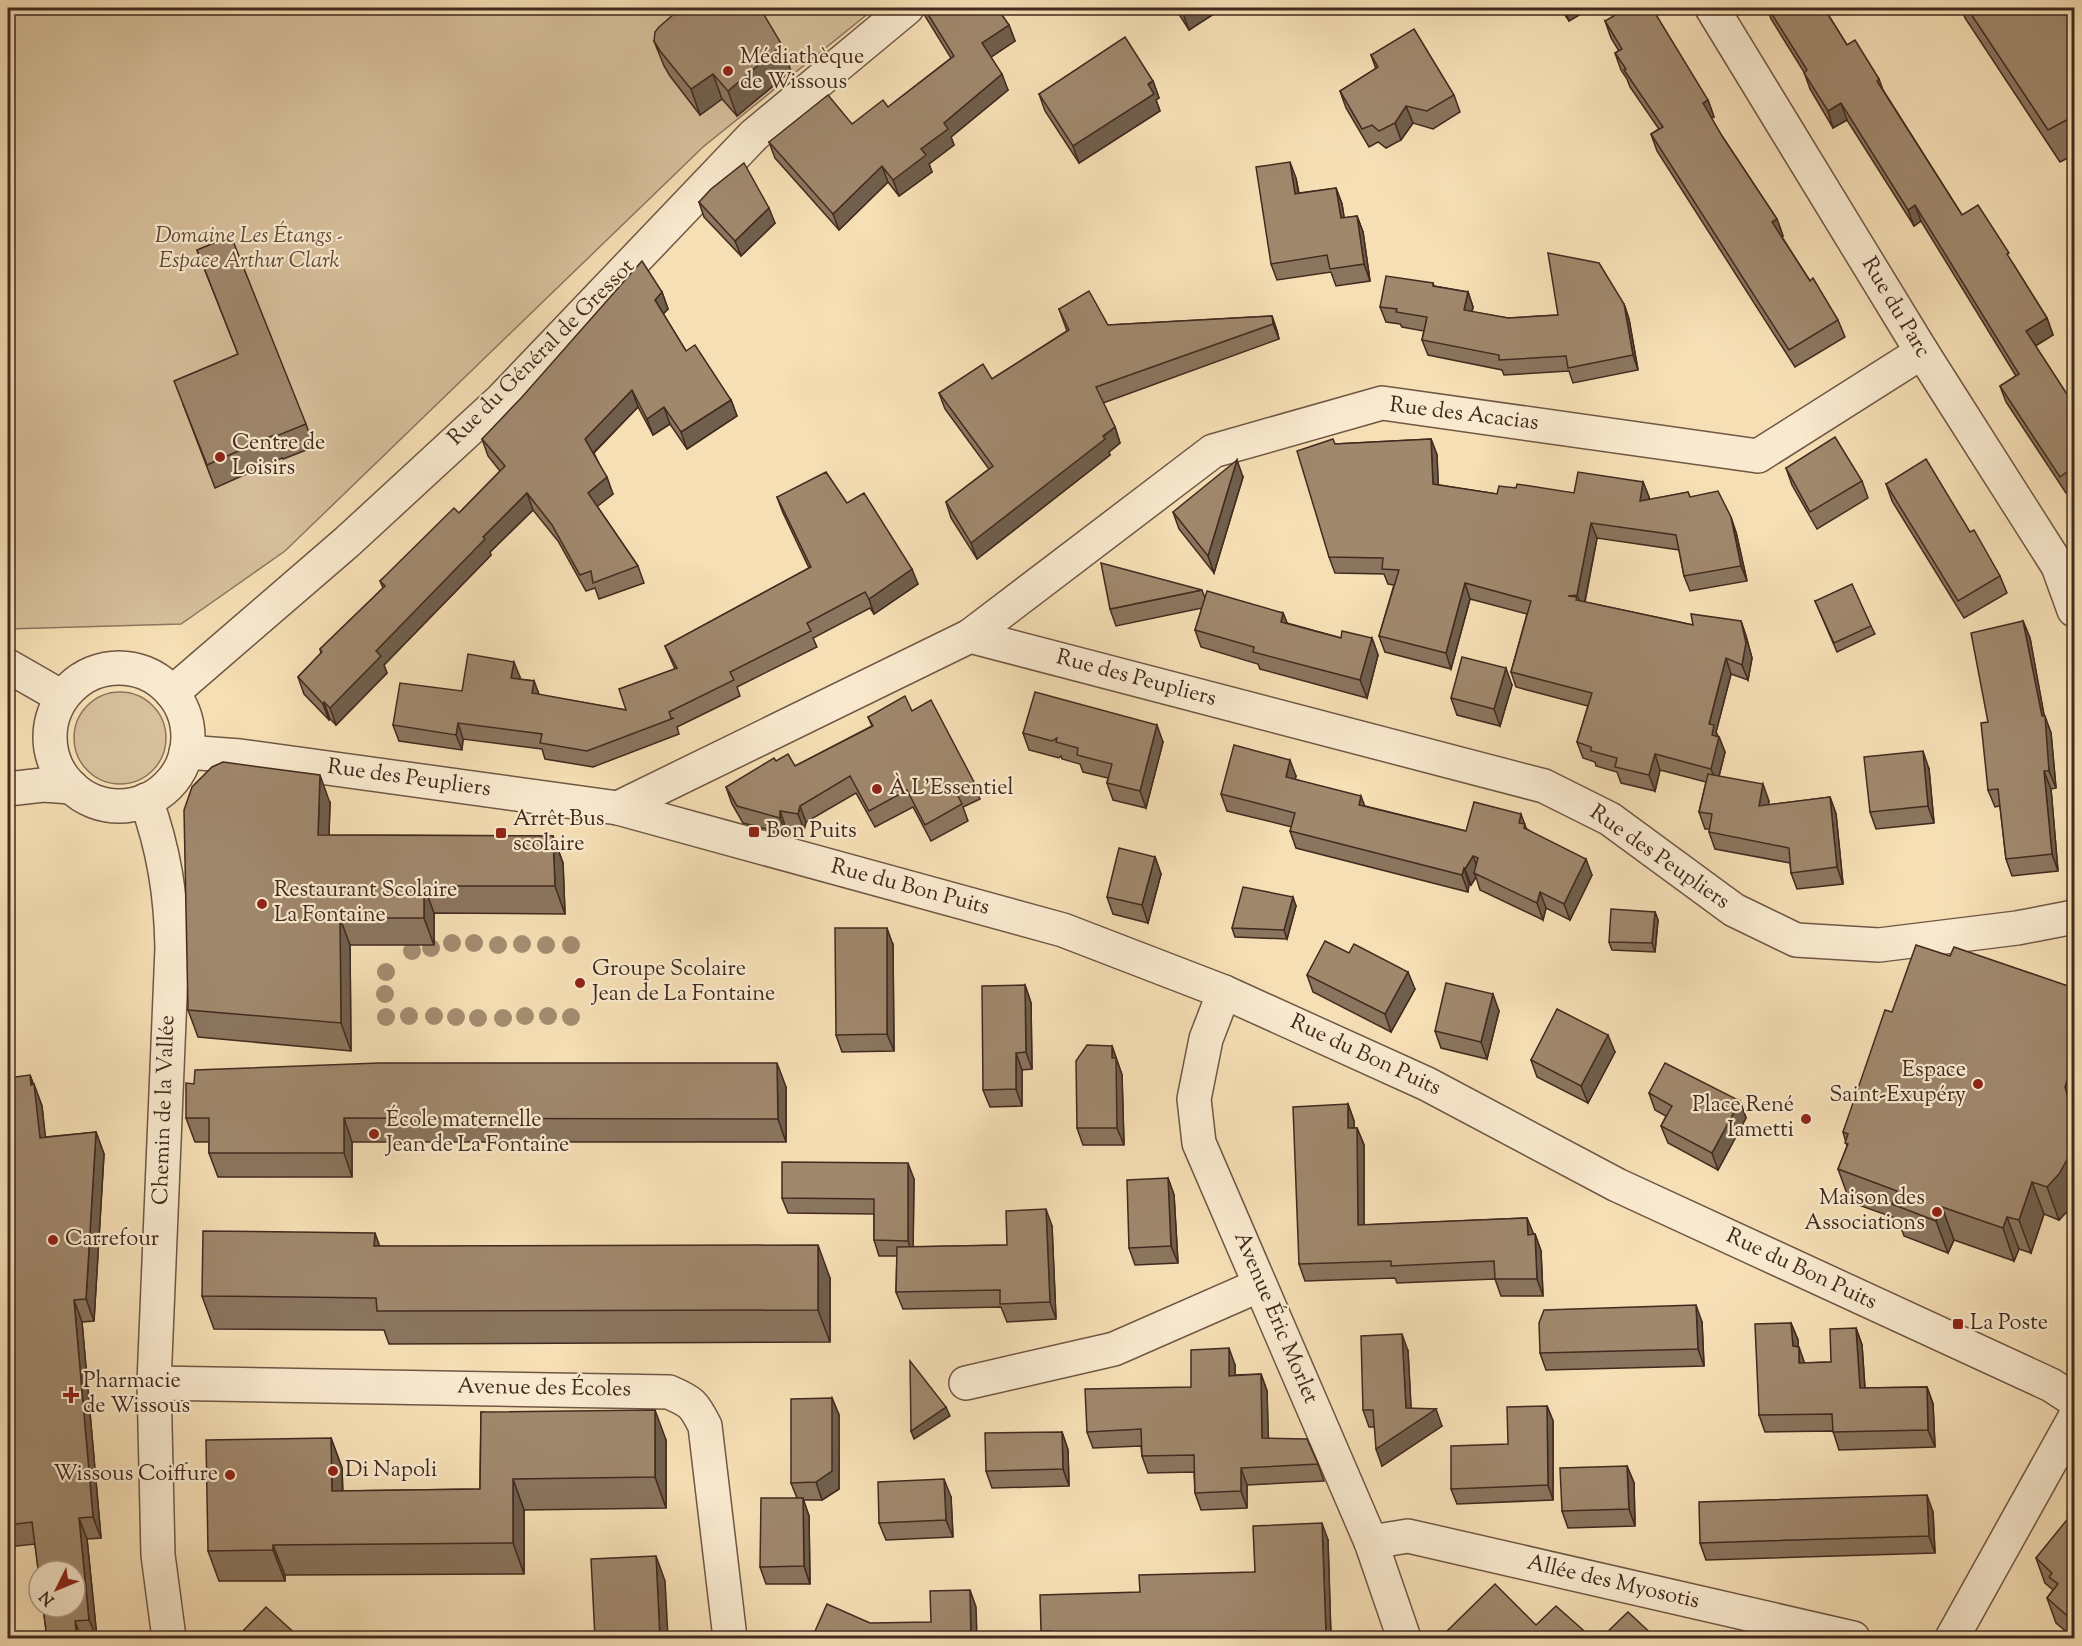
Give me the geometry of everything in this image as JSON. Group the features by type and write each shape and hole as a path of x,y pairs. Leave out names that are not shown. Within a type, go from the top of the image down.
{"street":[{"name":"Rue du Général de Gressot","path":"172,693 346,542 501,400 754,135 907,8"},
{"name":"Rue du Parc","path":"1712,8 1922,352 2058,566 2074,610"},
{"name":"Rue des Acacias","path":"970,636 1213,451 1382,403 1758,456 1922,352"},
{"path":"618,808 970,636"},
{"name":"Rue des Peupliers","path":"970,636 1544,786 1610,819 1734,910 1796,939 1879,945 2017,928 2074,917"},
{"path":"8,666 62,697"},
{"path":"116,667 136,670 156,678 172,693 183,711 188,731 186,752 178,772 164,789 146,800 130,805 113,806 91,800 72,787 57,769 50,745 51,720 62,697 76,682 95,671 116,667"},
{"name":"Rue des Peupliers","path":"186,752 240,756 618,808"},
{"path":"8,789 43,785 72,787"},
{"name":"Chemin de la Vallée","path":"146,800 161,847 171,906 172,938 154,1383 158,1555 169,1638"},
{"name":"Rue du Bon Puits","path":"618,808 1063,930 1224,992 1427,1083 1617,1185 2051,1385 2074,1400"},
{"name":"Avenue Éric Morlet","path":"1224,992 1206,1039 1194,1099 1199,1143 1371,1542 1404,1638"},
{"path":"966,1383 1114,1348 1260,1285"},
{"name":"Avenue des Écoles","path":"154,1383 669,1392 695,1406 705,1426 730,1638"},
{"path":"1953,1638 2074,1419"},
{"name":"Allée des Myosotis","path":"1371,1542 1408,1536 1853,1638"}],"green space":[{"name":"Domaine Les Étangs - Espace Arthur Clark","path":"8,8 875,8 703,147 285,551 181,624 8,629"},
{"path":"120,692 138,696 153,705 162,720 166,738 162,756 153,771 138,780 120,784 102,780 87,771 78,756 74,738 78,720 87,705 102,696"}],"building":[{"path":"681,8 760,8 782,45 728,91 713,74 691,89 654,41 655,32 659,27"},
{"path":"924,8 997,8 1009,25 982,43 1002,74 944,123 948,129 921,149 926,155 893,180 882,166 833,214 769,142 828,95 852,124 883,100 888,107 954,56"},
{"path":"1627,8 1652,8 1708,100 1703,103 1722,136 1777,219 1772,222 1810,281 1813,278 1838,320 1789,350 1651,134 1663,127 1624,70 1626,69 1615,53 1622,49 1605,21"},
{"path":"1768,8 1824,8 1847,45 1855,40 1879,79 1877,81 1962,215 1978,205 2047,318 2026,331 2074,405 2072,407 2074,412 2074,475 2071,469 2060,477 2000,386 2019,374 1915,205 1908,210 1841,103 1828,111 1804,73 1807,70"},
{"path":"1967,8 2074,8 2074,116 2048,130"},
{"path":"1414,29 1454,95 1427,111 1406,106 1395,123 1379,131 1372,125 1362,129 1340,91 1378,67 1371,55"},
{"path":"1125,37 1153,81 1148,84 1154,94 1073,146 1039,94"},
{"path":"1290,162 1295,194 1336,188 1341,218 1357,216 1364,264 1330,269 1327,255 1271,264 1256,167"},
{"path":"744,163 769,208 735,241 699,202 711,189"},
{"path":"231,236 306,424 274,437 274,435 207,465 174,381 238,354 197,250"},
{"path":"1548,253 1599,263 1624,304 1633,355 1568,368 1566,356 1499,360 1499,355 1422,340 1427,317 1380,307 1386,276 1433,283 1433,286 1468,292 1464,310 1508,318 1558,315"},
{"path":"642,261 662,292 655,300 686,351 695,345 731,400 681,432 664,407 647,419 632,390 585,439 607,477 588,493 638,566 593,583 591,571 580,575 552,525 527,493 376,651 381,656 330,708 324,702 323,704 298,677 322,652 320,649 385,586 380,581 454,508 459,513 505,466 482,439"},
{"path":"1089,291 1108,325 1272,316 1273,324 1096,387 1115,427 1103,436 1105,439 971,543 946,502 993,466 939,393 983,364 992,379 1069,330 1059,309"},
{"path":"1835,437 1862,481 1810,512 1786,468"},
{"path":"1333,439 1335,444 1431,439 1433,484 1497,494 1499,486 1516,488 1517,484 1574,493 1578,472 1643,482 1640,501 1688,492 1690,497 1718,491 1731,517 1741,566 1684,576 1676,535 1591,523 1577,595 1568,596 1577,597 1576,600 1693,625 1691,614 1741,621 1746,643 1742,665 1726,658 1709,724 1714,725 1712,735 1719,737 1711,769 1655,754 1649,775 1615,767 1617,758 1591,751 1591,747 1577,742 1592,693 1511,672 1531,601 1465,583 1446,653 1379,636 1399,570 1382,569 1383,558 1329,557 1297,451"},
{"path":"1926,459 1970,532 1974,530 2000,576 1958,601 1886,484"},
{"path":"1237,460 1208,556 1173,512"},
{"path":"826,472 847,503 864,493 912,569 869,599 865,592 807,623 811,631 730,672 734,680 669,712 671,718 674,718 587,751 540,743 542,734 458,723 456,735 393,725 400,683 462,691 468,654 514,662 511,678 534,681 532,693 626,710 619,689 677,668 665,646 811,567 777,497"},
{"path":"1101,563 1202,590 1110,609"},
{"path":"1852,584 1871,626 1834,643 1815,601"},
{"path":"1207,591 1283,613 1281,622 1341,638 1342,631 1372,638 1360,680 1253,652 1254,647 1195,630"},
{"path":"2023,621 2042,716 2045,716 2049,771 2044,771 2052,854 2006,859 1998,789 1988,790 1981,723 1988,722 1971,633"},
{"path":"1462,657 1506,668 1494,709 1451,698"},
{"path":"1035,692 1157,725 1140,791 1107,783 1112,764 1077,755 1078,748 1056,742 1057,738 1052,741 1023,733"},
{"path":"905,696 912,711 931,700 974,782 956,792 962,804 925,825 907,790 869,811 850,776 800,806 798,814 780,811 780,818 737,806 726,787 774,758 776,761 788,754 795,766 873,726 868,717"},
{"path":"1234,745 1290,760 1286,777 1361,796 1359,805 1466,831 1474,802 1521,814 1519,823 1525,824 1524,828 1586,859 1564,904 1540,892 1537,903 1474,873 1478,858 1473,856 1462,875 1290,831 1295,813 1221,794"},
{"path":"1923,751 1928,806 1870,812 1864,757"},
{"path":"223,762 320,775 318,835 553,836 555,886 424,886 424,918 340,918 341,1023 188,1010 184,810 192,787 212,767"},
{"path":"1708,774 1763,784 1759,806 1830,797 1837,867 1791,873 1789,848 1709,832 1712,814 1699,812"},
{"path":"1119,848 1155,857 1142,905 1107,897"},
{"path":"1243,887 1293,897 1284,930 1232,928"},
{"path":"1611,909 1655,912 1652,943 1609,942"},
{"path":"835,928 887,928 887,1034 836,1035"},
{"path":"1325,941 1349,953 1354,944 1408,972 1385,1014 1307,975"},
{"name":"Espace Saint-Exupéry","path":"1916,945 1950,956 1954,947 2074,988 2074,1058 2065,1087 2073,1116 2074,1133 2069,1156 2059,1174 2047,1187 2032,1182 2019,1220 2007,1217 2003,1228 1942,1207 1936,1221 1892,1204 1897,1191 1838,1169 1848,1144 1845,1143 1848,1134 1843,1132 1885,1010 1892,1012"},
{"path":"1446,983 1493,994 1481,1042 1435,1031"},
{"path":"1025,985 1026,1052 1016,1053 1016,1089 983,1090 982,986"},
{"path":"1557,1009 1608,1035 1581,1086 1531,1060"},
{"path":"1087,1045 1112,1046 1112,1058 1116,1058 1117,1128 1077,1128 1076,1061"},
{"path":"379,1063 777,1063 778,1119 344,1118 344,1153 209,1153 209,1118 186,1118 186,1083 194,1084 195,1070"},
{"path":"1665,1063 1740,1101 1712,1153 1661,1126 1672,1106 1649,1093"},
{"path":"30,1075 31,1085 34,1084 40,1138 96,1132 86,1299 74,1300 93,1517 79,1518 83,1559 37,1559 32,1522 8,1525 8,1415 14,1414 8,1340 8,1078"},
{"path":"1348,1104 1348,1128 1357,1128 1358,1225 1527,1218 1528,1235 1535,1234 1537,1279 1495,1279 1494,1261 1391,1266 1391,1261 1299,1264 1293,1107"},
{"path":"782,1162 908,1163 908,1241 874,1240 874,1199 782,1198"},
{"path":"1168,1178 1171,1246 1129,1248 1127,1180"},
{"path":"1046,1209 1050,1302 1000,1304 1000,1290 896,1292 897,1247 1007,1245 1006,1211"},
{"path":"203,1231 375,1233 374,1246 818,1245 818,1310 377,1311 376,1298 202,1296"},
{"path":"1696,1305 1698,1349 1540,1353 1539,1323 1544,1310"},
{"path":"1791,1323 1793,1346 1799,1347 1799,1363 1831,1362 1830,1329 1856,1328 1860,1388 1927,1387 1928,1430 1833,1432 1832,1414 1759,1415 1755,1324"},
{"path":"1402,1334 1406,1408 1436,1409 1376,1449 1373,1410 1363,1410 1361,1336"},
{"path":"1229,1348 1229,1376 1261,1374 1262,1438 1307,1439 1318,1464 1241,1468 1241,1491 1195,1493 1194,1455 1142,1456 1141,1429 1087,1432 1085,1389 1191,1387 1191,1350"},
{"path":"910,1361 946,1407 911,1431"},
{"path":"832,1398 832,1471 816,1482 791,1483 791,1399"},
{"path":"1547,1406 1548,1485 1451,1489 1451,1446 1508,1444 1507,1407"},
{"path":"655,1410 655,1477 513,1479 513,1543 273,1545 273,1550 208,1551 206,1440 331,1438 332,1491 480,1489 481,1412"},
{"path":"1062,1432 1063,1469 986,1471 985,1433"},
{"path":"1627,1466 1629,1509 1562,1511 1560,1468"},
{"path":"944,1479 946,1520 879,1523 878,1482"},
{"path":"1927,1495 1929,1536 1700,1543 1699,1502"},
{"path":"761,1498 803,1498 804,1566 760,1567"},
{"path":"2070,1516 2074,1520 2074,1617 2072,1620 2047,1598 2058,1584 2049,1577 2052,1573 2036,1558"},
{"path":"1322,1523 1326,1633 1257,1637 1257,1631 1051,1636 1051,1631 1041,1631 1040,1595 1140,1592 1139,1575 1255,1572 1253,1526"},
{"path":"656,1556 660,1638 595,1638 591,1559"},
{"path":"1495,1584 1536,1625 1556,1606 1592,1638 1445,1638 1450,1634 1447,1631"},
{"path":"970,1590 971,1638 812,1638 827,1604 870,1623 931,1622 930,1591"},
{"path":"87,1600 89,1620 75,1621 77,1638 47,1638 45,1619 87,1619"},
{"path":"266,1607 300,1638 254,1638 244,1630"},
{"path":"1628,1612 1656,1638 1601,1638"}],"place":[{"name":"Médiathèque de Wissous","path":"728,71"},
{"name":"Centre de Loisirs","path":"220,457"},
{"name":"À L'Essentiel","path":"877,789"},
{"name":"Bon Puits","path":"754,832"},
{"name":"Arrêt Bus scolaire","path":"501,833"},
{"name":"Restaurant Scolaire La Fontaine","path":"262,904"},
{"name":"Groupe Scolaire Jean de La Fontaine","path":"580,983"},
{"name":"Espace Saint-Exupéry","path":"1978,1084"},
{"name":"Place René Iametti","path":"1806,1119"},
{"name":"École maternelle Jean de La Fontaine","path":"374,1134"},
{"name":"Maison des Associations","path":"1937,1212"},
{"name":"Carrefour","path":"53,1240"},
{"name":"La Poste","path":"1958,1324"},
{"name":"Pharmacie de Wissous","path":"71,1395"},
{"name":"Di Napoli","path":"333,1471"},
{"name":"Wissous Coiffure","path":"230,1475"}]}
